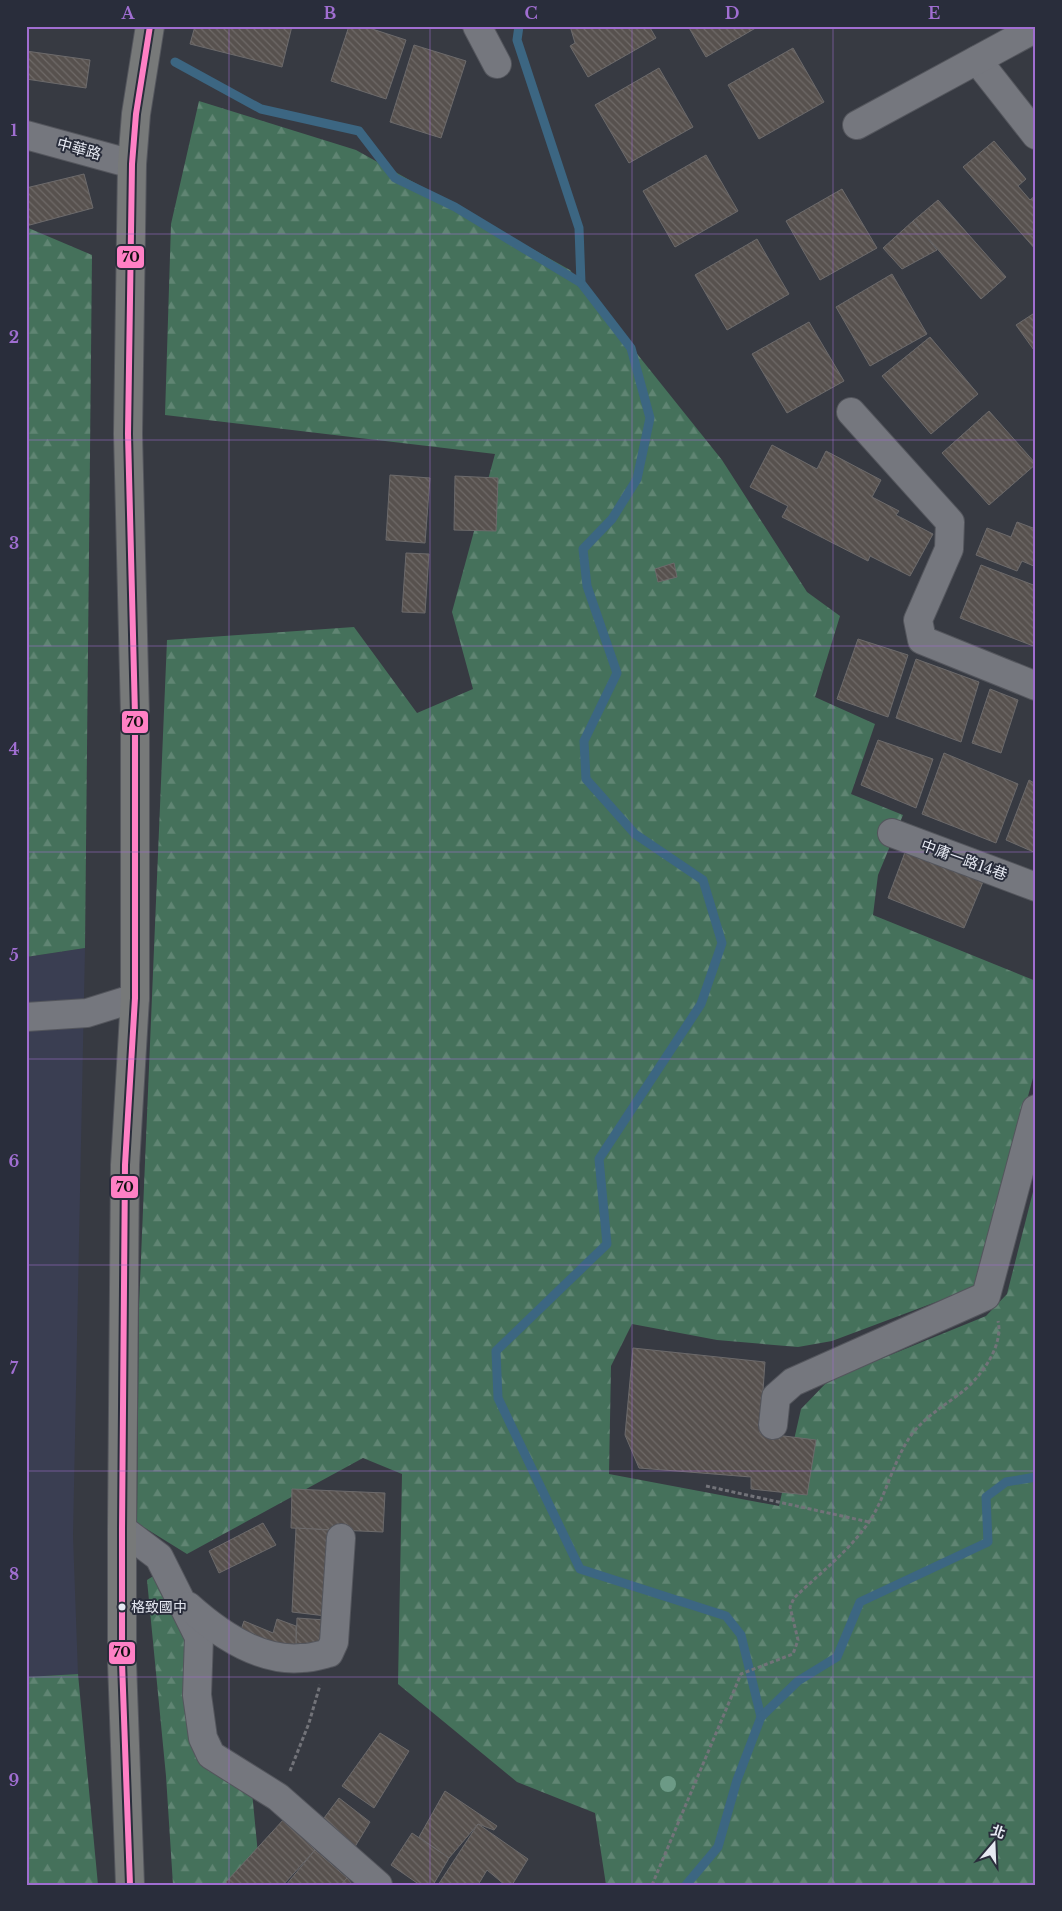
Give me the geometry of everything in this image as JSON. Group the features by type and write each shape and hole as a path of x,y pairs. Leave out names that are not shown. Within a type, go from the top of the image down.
{"main road":[{"path":"130,1885 122,1662 125,1165 135,998 135,715 128,434 132,164 136,114 150,26"}],"street":[{"path":"477,26 497,64"},
{"path":"857,125 1036,28"},
{"path":"977,60 1036,135"},
{"name":"中華路","path":"26,136 132,164"},
{"path":"851,412 950,522 948,549 918,620 922,640 1036,686"},
{"name":"中庸一路14巷","path":"892,833 1036,887"},
{"path":"26,1017 87,1013 135,998"},
{"path":"773,1425 776,1397 793,1382 986,1296 1036,1109"},
{"path":"122,1529 159,1557 199,1637 197,1695 203,1738 211,1755 278,1797 378,1885"},
{"path":"182,1600 208,1624 237,1642 278,1657 302,1658 329,1653 334,1642 341,1538"}],"path":[{"path":"652,1885 742,1674 793,1654 798,1640 790,1608 794,1598 869,1522 903,1448 913,1433 939,1407 963,1392 984,1368 995,1347 1000,1329 995,1312 986,1296"},
{"path":"706,1486 869,1522"},
{"path":"278,1797 310,1723 329,1653"}],"shaded area":[{"path":"85,948 73,1536 78,1674 26,1677 26,957"}],"green space":[{"path":"199,101 356,150 570,270 722,460 807,592 840,616 815,697 875,724 851,794 903,815 878,875 873,915 1036,981 1036,1067 976,1287 832,1341 798,1347 717,1340 632,1324 611,1366 609,1474 779,1506 801,1409 829,1380 986,1316 1007,1294 1036,1180 1036,1885 606,1885 595,1813 517,1782 398,1684 402,1474 363,1458 187,1554 137,1523 139,1305 167,640 354,627 417,713 473,689 452,612 495,454 165,415 171,224"},
{"path":"26,227 92,255 85,948 26,957"},
{"path":"158,1573 190,1642 194,1735 201,1764 252,1792 261,1885 173,1885 166,1776 147,1580"},
{"path":"78,1674 98,1885 26,1885 26,1677"}],"building":[{"path":"195,26 292,26 282,67 190,44"},
{"path":"349,26 363,26 406,40 386,99 331,81"},
{"path":"570,26 649,26 656,38 588,77 570,46 575,43"},
{"path":"688,26 759,26 706,57"},
{"path":"414,45 466,61 441,138 390,122"},
{"path":"793,48 824,102 759,139 728,85"},
{"path":"26,51 90,60 86,88 26,79"},
{"path":"659,68 693,127 629,163 595,105"},
{"path":"994,141 1026,179 1018,186 1030,200 1036,195 1036,250 963,167"},
{"path":"706,155 738,211 675,247 643,191"},
{"path":"84,174 93,208 26,226 26,188"},
{"path":"842,189 877,248 820,280 786,221"},
{"path":"938,200 1006,277 981,299 913,221"},
{"path":"913,221 937,250 902,269 883,248"},
{"path":"757,239 789,294 727,330 695,275"},
{"path":"892,274 927,334 870,366 836,307"},
{"path":"1036,312 1036,353 1016,325"},
{"path":"809,322 844,381 787,413 752,354"},
{"path":"930,337 978,394 931,434 882,376"},
{"path":"989,411 1036,464 989,505 942,453"},
{"path":"772,445 817,469 826,451 881,480 872,497 899,511 896,515 933,534 910,576 870,556 868,561 782,517 788,506 750,487"},
{"path":"390,475 430,478 425,543 386,540"},
{"path":"455,476 498,478 496,531 454,530"},
{"path":"1017,522 1033,528 1036,522 1036,567 1022,561 1017,571 976,555 987,528 1011,537"},
{"path":"406,553 429,554 425,613 402,612"},
{"path":"674,563 677,577 658,582 655,569"},
{"path":"981,565 1036,586 1036,647 960,618"},
{"path":"858,639 908,655 888,717 837,699"},
{"path":"916,659 979,682 961,742 896,718"},
{"path":"990,689 1018,700 1001,753 972,743"},
{"path":"878,740 933,759 916,808 861,785"},
{"path":"944,753 1018,784 996,843 922,814"},
{"path":"1029,780 1036,784 1036,853 1006,840"},
{"path":"907,847 985,877 964,928 888,898"},
{"path":"633,1348 765,1362 760,1433 816,1440 807,1495 751,1489 751,1477 639,1468 625,1435"},
{"path":"292,1489 385,1493 383,1532 291,1528"},
{"path":"263,1523 276,1545 219,1573 209,1551"},
{"path":"296,1528 329,1530 326,1616 292,1612"},
{"path":"297,1618 325,1620 324,1648 296,1644"},
{"path":"277,1619 296,1626 296,1644 292,1655 239,1636 244,1621 273,1633"},
{"path":"380,1733 409,1751 374,1808 342,1786"},
{"path":"445,1791 497,1826 494,1830 478,1824 449,1858 419,1837"},
{"path":"339,1798 370,1822 353,1850 321,1822"},
{"path":"284,1819 315,1850 283,1885 229,1885 226,1882"},
{"path":"478,1824 528,1859 512,1885 505,1885 487,1870 478,1885 438,1885"},
{"path":"412,1833 449,1858 433,1885 420,1885 391,1865"},
{"path":"315,1850 347,1878 341,1885 286,1885"},
{"path":"347,1878 353,1885 341,1885"}],"waterway":[{"path":"519,26 517,40 579,228 581,283 631,348 650,418 637,479 612,519 583,549 587,586 617,673 584,741 586,779 635,834 703,880 722,943 701,1004 599,1159 607,1244 496,1351 498,1398 580,1569 726,1616 741,1635 761,1717 737,1780 718,1847 686,1885"},
{"path":"175,62 261,109 359,131 395,178 455,207 581,283"},
{"path":"761,1717 798,1681 837,1657 860,1602 988,1542 986,1497 1006,1482 1036,1477"}],"transit line":[{"name":"70","path":"130,1885 122,1662 125,1165 135,998 135,715 128,434 132,164 136,114 150,26"}],"place":[{"name":"格致國中","path":"122,1607"}]}
